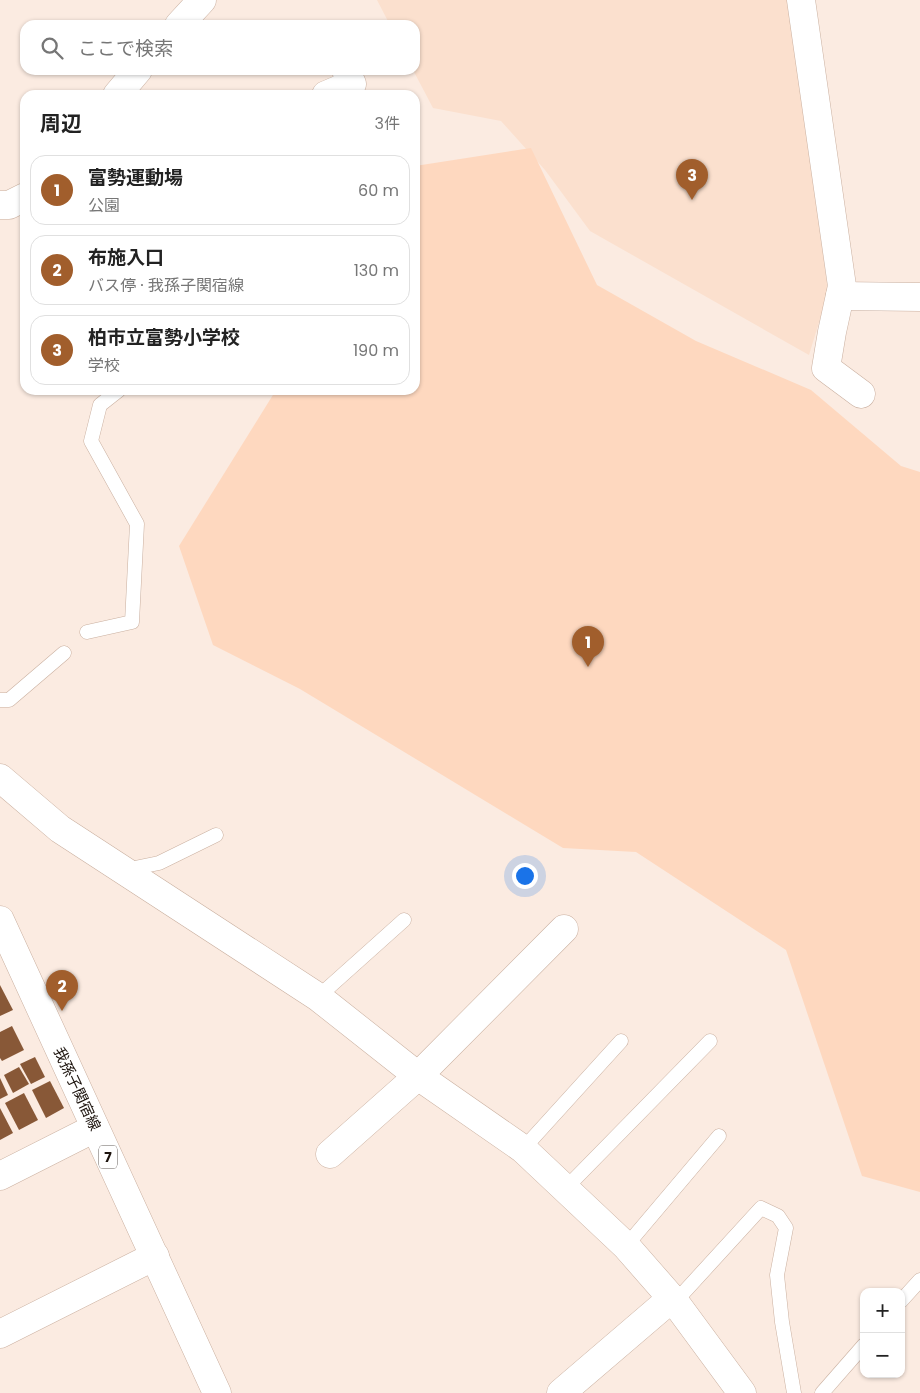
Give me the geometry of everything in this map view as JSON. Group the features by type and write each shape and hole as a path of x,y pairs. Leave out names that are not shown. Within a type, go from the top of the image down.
{"street":[{"path":"801,0 842,286 826,368 862,394"},
{"path":"121,90 134,75"},
{"path":"338,90 352,84 348,75"},
{"path":"0,205 9,204 20,199"},
{"path":"840,296 920,296"},
{"path":"0,778 60,830 318,997 418,1076 523,1149 626,1246 674,1300 742,1393"},
{"name":"我孫子関宿線","path":"0,920 217,1393"},
{"path":"330,1154 418,1076 564,929"},
{"path":"0,1176 95,1128"},
{"path":"0,1334 155,1256"},
{"path":"561,1393 674,1300"}],"lane":[{"path":"86,632 132,622 137,524 91,441 100,405 113,395"},
{"path":"0,700 9,700 64,653"},
{"path":"124,870 158,863 216,836"},
{"path":"318,997 404,920"},
{"path":"523,1149 621,1041"},
{"path":"565,1189 710,1041"},
{"path":"626,1246 719,1136"},
{"path":"674,1300 761,1208 778,1216 786,1228 777,1275 782,1322 794,1393"},
{"path":"905,1297 920,1280"},
{"path":"822,1393 860,1350"}],"shaded area":[{"path":"377,0 791,0 828,293 809,355 590,231 545,170 501,121 433,108 416,75 420,75 420,20 387,20"},
{"path":"531,148 597,285 696,341 811,390 901,466 920,472 920,1192 862,1176 786,950 636,852 563,848 300,689 213,645 179,546 273,395 420,395 420,165"}],"building":[{"path":"0,985 13,1010 0,1016"},
{"path":"12,1026 24,1050 2,1061 0,1058 0,1032"},
{"path":"35,1057 45,1077 31,1084 20,1064"},
{"path":"19,1067 29,1084 13,1093 4,1075"},
{"path":"0,1078 8,1095 0,1099"},
{"path":"50,1081 64,1108 46,1118 32,1090"},
{"path":"24,1093 38,1120 19,1130 5,1103"},
{"path":"0,1108 13,1133 0,1140"}],"place":[{"name":"柏市立富勢小学校","path":"692,200"},
{"name":"富勢運動場","path":"588,667"},
{"name":"布施入口","path":"62,1011"}]}
